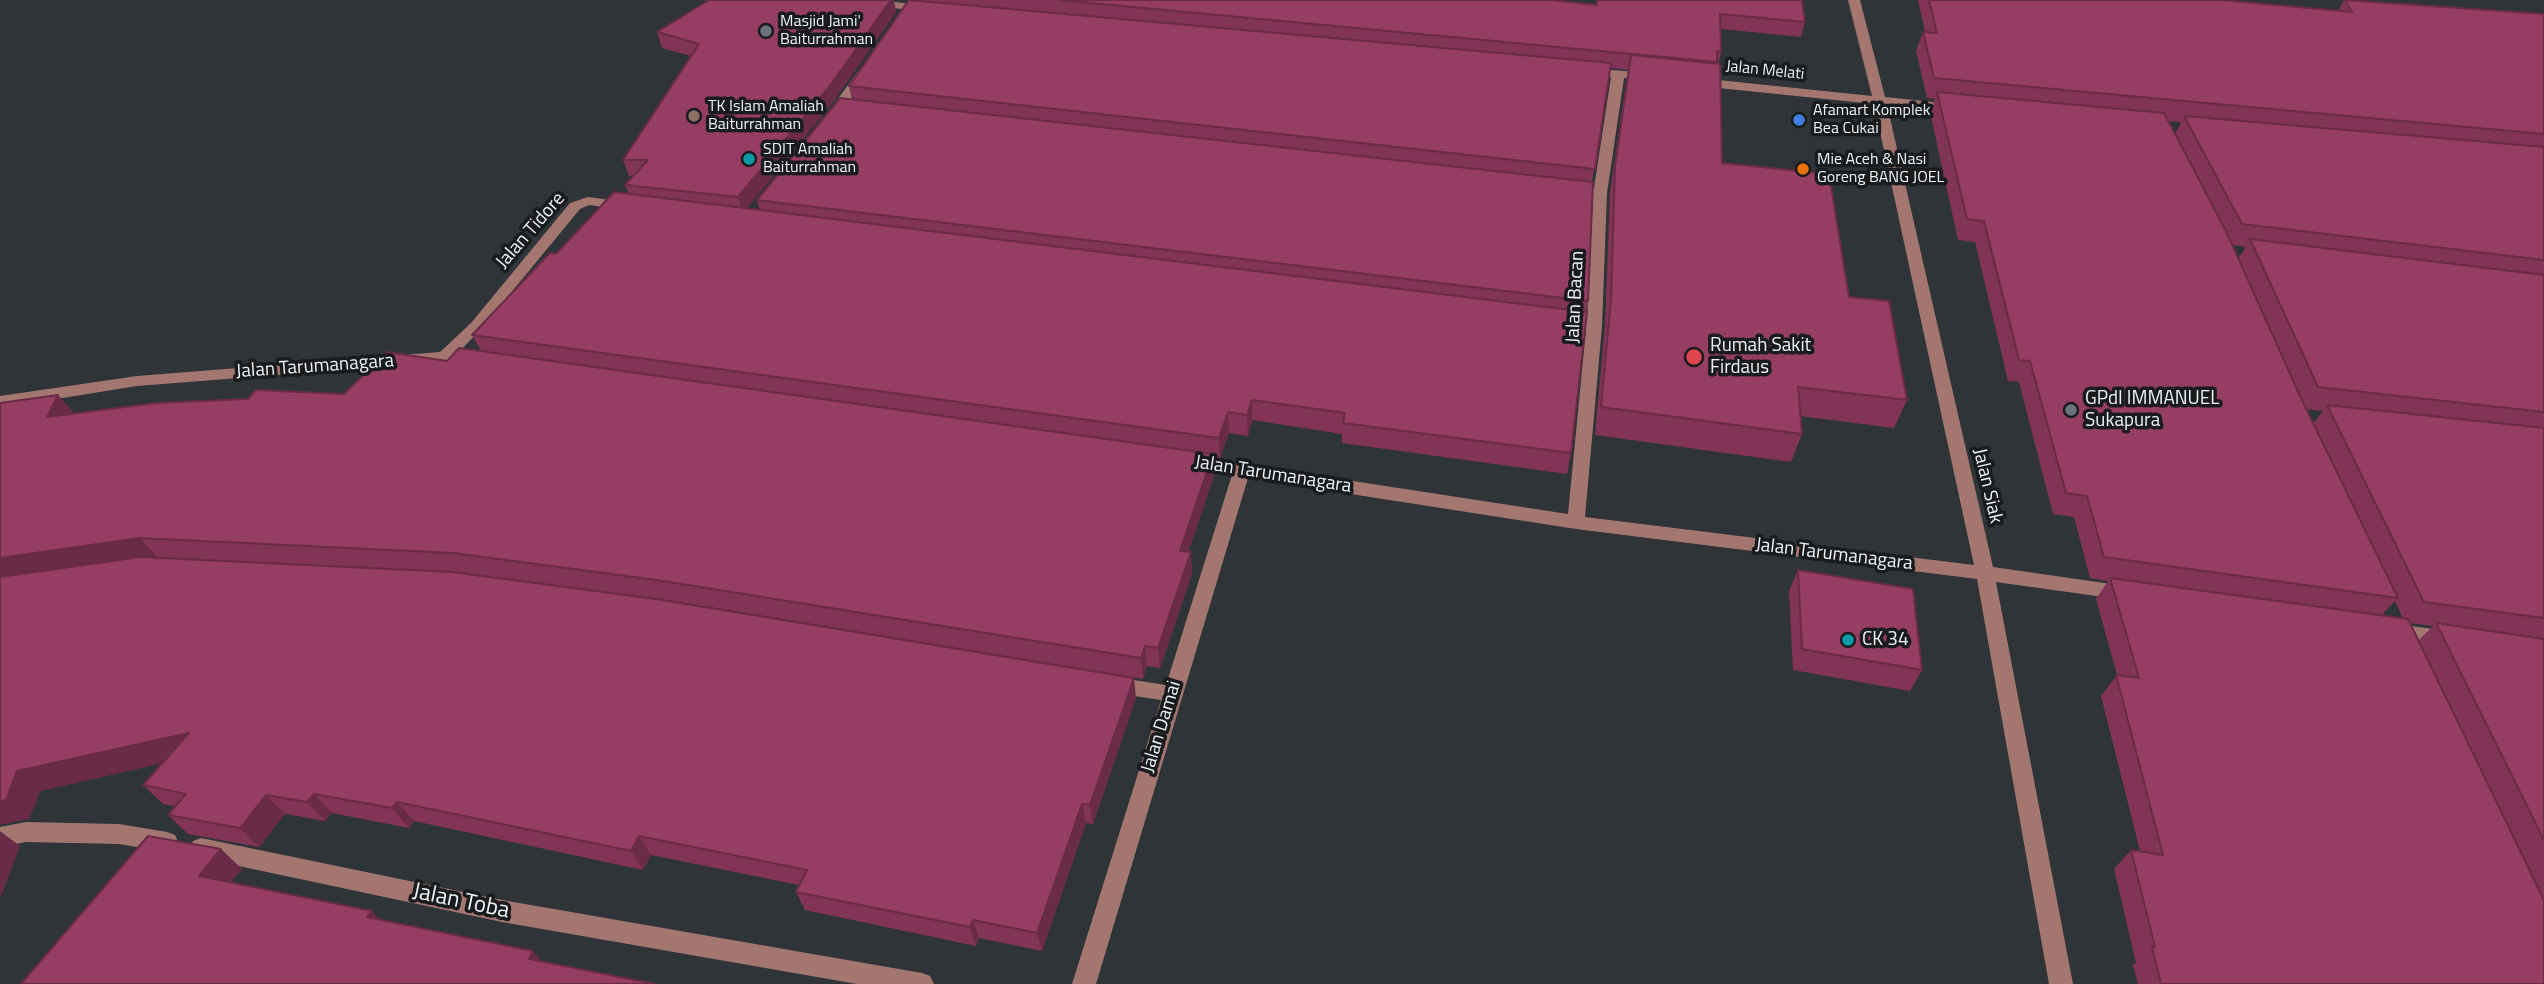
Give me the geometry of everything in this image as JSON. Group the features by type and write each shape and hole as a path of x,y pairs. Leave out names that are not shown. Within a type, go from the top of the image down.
{"street":[{"path":"853,0 905,13 936,10"},
{"name":"Jalan Siak","path":"1854,0 1880,101 1985,573 2062,984"},
{"path":"823,127 847,107 868,66"},
{"path":"1576,70 1658,78"},
{"name":"Jalan Bacan","path":"1576,522 1594,326 1601,193 1618,74"},
{"name":"Jalan Melati","path":"1685,81 1974,110"},
{"path":"1559,188 1601,193"},
{"name":"Jalan Tidore","path":"444,357 476,326 562,219 578,204 588,201 641,208"},
{"path":"1552,321 1594,326"},
{"name":"Jalan Tarumanagara","path":"0,402 137,381 444,357 486,363"},
{"name":"Jalan Tarumanagara","path":"1173,460 1576,522 1985,573 2138,595"},
{"name":"Jalan Damai","path":"1084,984 1242,470"},
{"path":"2392,625 2407,657"},
{"path":"2368,628 2392,625 2463,641"},
{"path":"1090,681 1172,694"},
{"name":"Jalan Toba","path":"0,837 26,832 119,834 238,855 502,911 922,984"}],"building":[{"path":"709,0 891,0 829,87 738,197 625,185 648,160 623,160 699,44 657,32"},
{"path":"909,0 1611,63 1595,169 849,86"},
{"path":"1059,0 1552,0 1597,5 1597,0 1802,0 1805,22 1720,14 1721,52 1717,51 1717,62"},
{"path":"1929,0 2222,0 2352,12 2345,0 2544,14 2544,134 1934,78 1923,32 1937,33"},
{"path":"1631,55 1720,64 1722,163 1829,174 1849,297 1889,301 1907,400 1798,387 1802,434 1601,407 1611,299 1615,167"},
{"path":"1937,92 2164,113 2226,231 2300,396 2398,598 2104,557 2087,496 2066,493 2030,361 2019,360 1984,221 1967,219"},
{"path":"840,98 1593,182 1588,301 757,200"},
{"path":"2184,116 2544,147 2544,260 2242,224"},
{"path":"614,192 1587,312 1571,453 1343,423 1345,413 1252,400 1247,415 1228,412 1219,438 472,335 550,253 556,254"},
{"path":"2250,239 2544,275 2544,412 2318,387"},
{"path":"459,348 1213,454 1180,551 1191,552 1158,648 1145,646 1141,658 657,580 453,553 140,538 0,558 0,403 58,395 47,417 156,403 248,399 256,390 344,394 387,352 447,361"},
{"path":"2327,405 2544,428 2544,618 2424,602"},
{"path":"140,557 452,572 656,599 1134,678 1090,805 1082,804 1037,933 973,920 970,927 796,892 807,870 639,836 631,851 397,802 392,808 314,794 307,802 266,795 240,828 168,815 186,794 143,785 189,733 17,771 6,800 0,801 0,577"},
{"name":"CK 34","path":"1798,570 1913,589 1922,670 1802,649"},
{"path":"2110,578 2408,619 2544,900 2544,984 2161,984 2152,947 2155,947 2131,850 2163,855 2116,675 2139,678"},
{"path":"2436,623 2544,639 2544,840"},
{"path":"148,836 221,849 199,876 372,911 367,917 533,951 529,959 655,984 21,984"}],"place":[{"name":"Masjid Jami' Baiturrahman","path":"766,31"},
{"name":"TK Islam Amaliah Baiturrahman","path":"694,116"},
{"name":"Afamart Komplek Bea Cukai","path":"1799,120"},
{"name":"SDIT Amaliah Baiturrahman","path":"749,159"},
{"name":"Mie Aceh & Nasi Goreng BANG JOEL","path":"1803,169"},
{"name":"Rumah Sakit Firdaus","path":"1694,357"},
{"name":"GPdI IMMANUEL Sukapura","path":"2071,410"},
{"name":"CK 34","path":"1848,640"}]}
